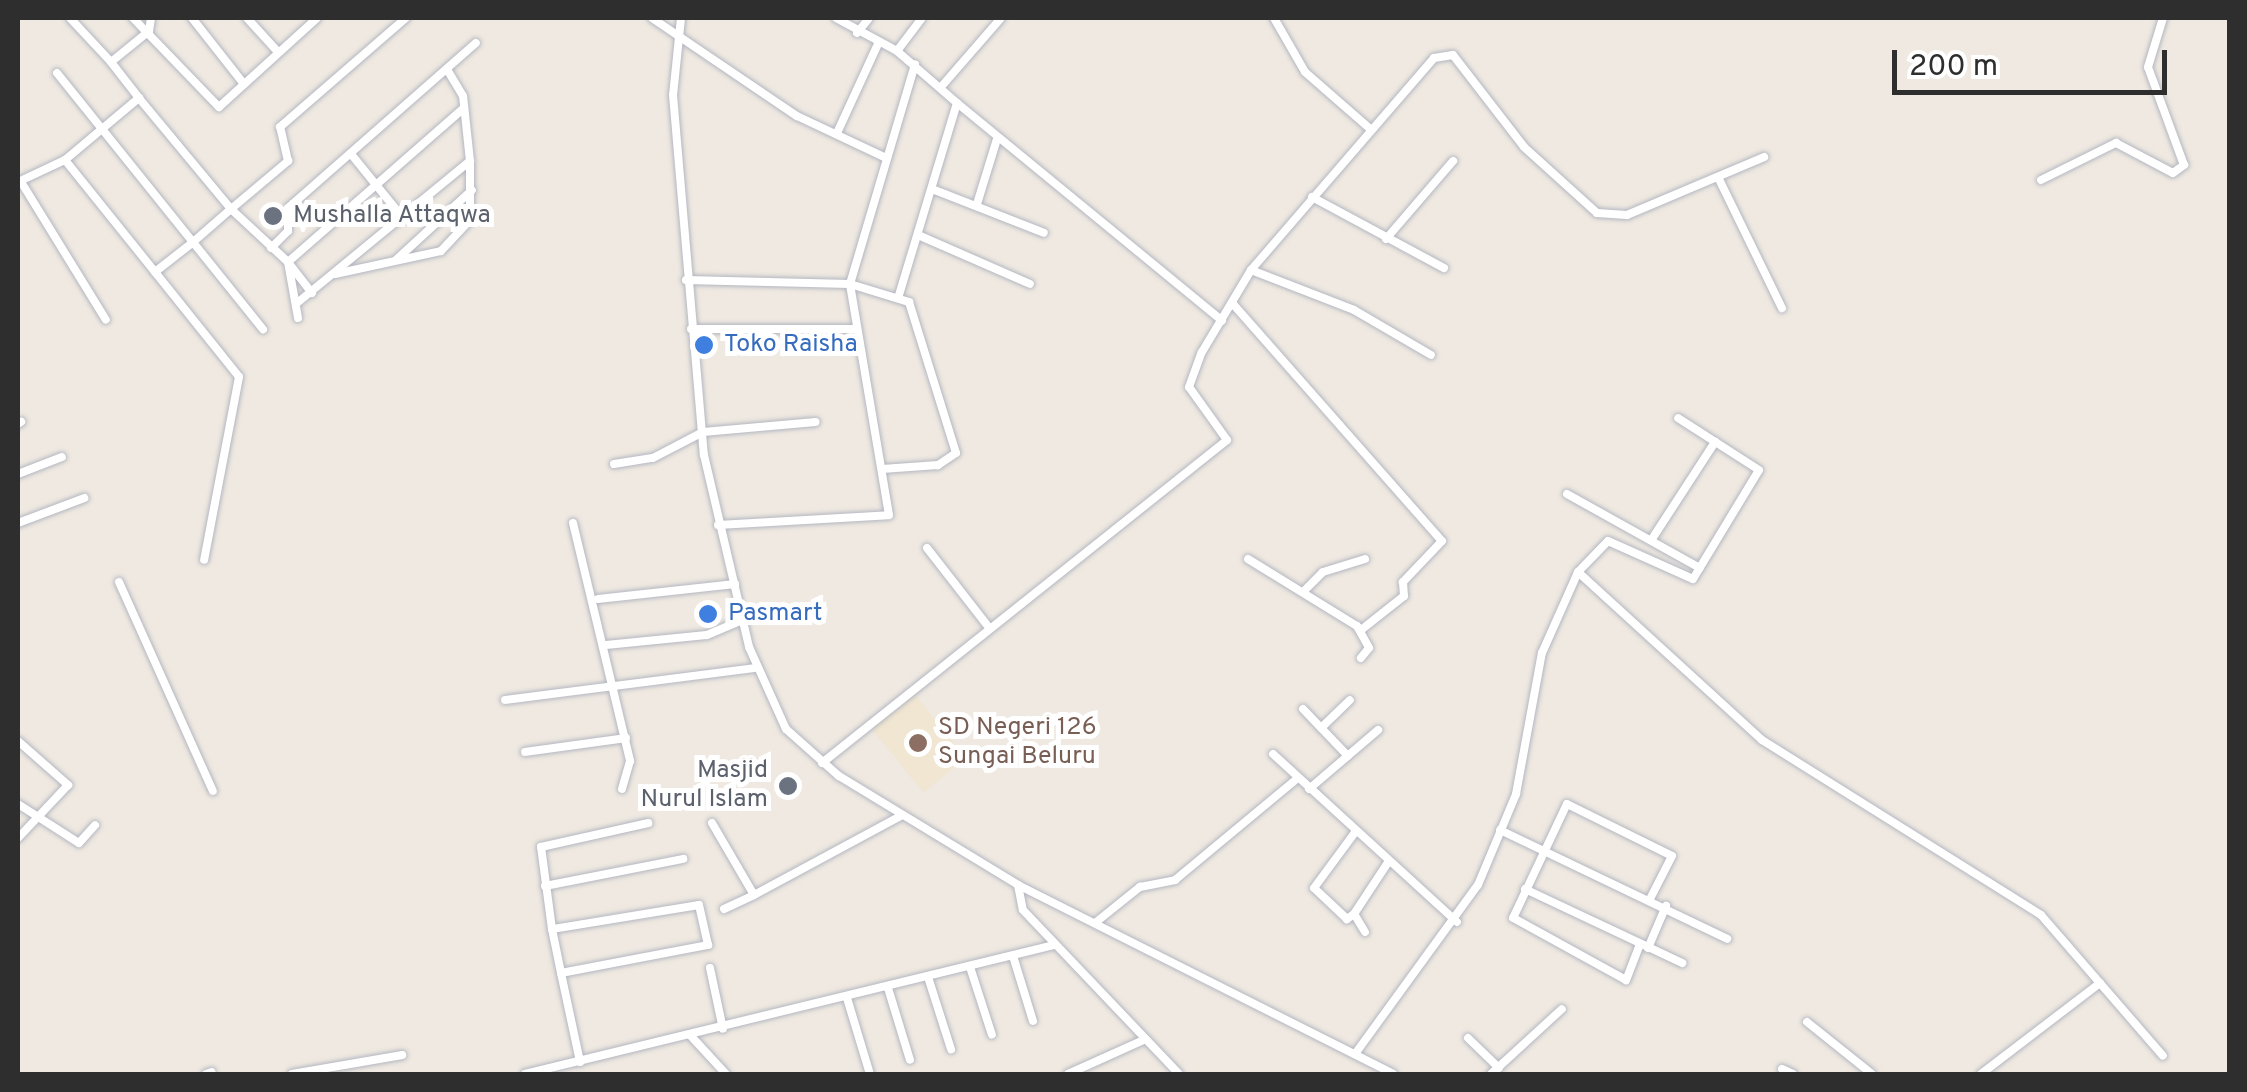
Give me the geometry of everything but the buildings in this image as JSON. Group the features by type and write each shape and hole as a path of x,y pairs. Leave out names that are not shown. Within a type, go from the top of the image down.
{"street":[{"path":"70,18 231,209 288,262 312,293"},
{"path":"133,18 150,31 213,105 244,84 310,20"},
{"path":"111,62 150,31 151,18"},
{"path":"192,18 244,84"},
{"path":"247,18 278,52"},
{"path":"155,272 288,160 280,128 406,18"},
{"path":"652,18 837,133 884,157"},
{"path":"681,18 677,34 686,280 703,432 718,526 756,668 786,729 822,763 901,816 1018,885 1393,1074"},
{"path":"836,18 878,44 897,50 915,64 998,140 1222,321"},
{"path":"858,32 868,18"},
{"path":"897,50 922,18"},
{"path":"941,87 1001,18"},
{"path":"1274,18 1306,72 1368,126"},
{"path":"2041,180 2116,143 2173,173 2184,165 2148,67 2164,18"},
{"path":"271,248 288,232 288,208 476,44"},
{"path":"837,133 878,44"},
{"path":"822,763 987,625 1227,440 1188,381 1251,270 1368,126 1446,53 1585,208 1627,215 1764,158"},
{"path":"718,526 884,519 891,506 855,329 850,284 884,157 915,64"},
{"path":"335,274 441,250 470,220 472,190 464,108 447,69"},
{"path":"57,73 263,330"},
{"path":"106,320 20,183 65,160 140,98"},
{"path":"899,295 957,103"},
{"path":"288,262 464,108"},
{"path":"977,204 998,140"},
{"path":"351,154 403,218"},
{"path":"65,160 240,377 204,560"},
{"path":"296,304 470,161"},
{"path":"1386,239 1453,161"},
{"path":"1718,177 1754,236 1782,308"},
{"path":"932,189 1044,233"},
{"path":"396,260 472,190"},
{"path":"1312,197 1444,268"},
{"path":"918,235 1030,284"},
{"path":"288,262 298,318"},
{"path":"1251,270 1354,310 1431,355"},
{"path":"686,280 850,284 899,295 910,306 956,453 938,464 882,469"},
{"path":"1233,304 1406,497 1441,550 1403,582 1393,608 1361,630"},
{"path":"691,329 855,329"},
{"path":"1363,1057 1456,922 1500,830 1542,653 1578,572 1608,541 1693,579 1760,470 1678,418"},
{"path":"614,464 653,458 703,432 816,422"},
{"path":"1652,539 1714,442"},
{"path":"18,474 62,456"},
{"path":"1567,494 1700,568"},
{"path":"18,523 84,498"},
{"path":"574,523 598,599 626,738 622,788"},
{"path":"926,548 987,625"},
{"path":"1248,559 1361,630 1370,648 1361,658"},
{"path":"1303,592 1323,572 1365,559"},
{"path":"1578,572 1762,740 1886,825 2001,885 2042,915 2163,1056"},
{"path":"119,582 213,791"},
{"path":"598,599 735,584"},
{"path":"606,645 707,635 743,620"},
{"path":"506,700 616,691 756,668"},
{"path":"1321,728 1350,700"},
{"path":"1303,709 1348,756"},
{"path":"1310,789 1378,730"},
{"path":"524,752 626,738"},
{"path":"18,741 68,784 38,821 18,838"},
{"path":"1273,754 1456,922"},
{"path":"1094,923 1140,887 1175,880 1298,778"},
{"path":"18,804 38,821 79,843 95,825"},
{"path":"1650,899 1672,856 1567,804 1525,889 1515,926 1626,980 1666,906"},
{"path":"724,909 901,816"},
{"path":"712,823 754,894"},
{"path":"580,1062 544,886 546,844 648,824"},
{"path":"1500,830 1666,906 1727,939"},
{"path":"1356,832 1314,888 1347,919 1389,862"},
{"path":"544,886 682,859"},
{"path":"1018,885 1018,902 1054,945 1176,1072"},
{"path":"1525,889 1682,962"},
{"path":"552,929 695,902 709,938 561,973"},
{"path":"1354,914 1365,932"},
{"path":"526,1074 723,1029 1054,945"},
{"path":"1013,956 1033,1021"},
{"path":"970,967 992,1035"},
{"path":"710,968 723,1029"},
{"path":"928,977 951,1049"},
{"path":"1980,1074 2100,982"},
{"path":"888,988 910,1060"},
{"path":"846,998 870,1074"},
{"path":"1468,1038 1495,1071 1562,1009"},
{"path":"1806,1022 1872,1074"},
{"path":"690,1035 726,1074"},
{"path":"1068,1074 1146,1039"},
{"path":"292,1074 402,1055"},
{"path":"1782,1069 1793,1074"},
{"path":"1160,1074 1176,1072"}],"shaded area":[{"name":"SD Negeri 126 Sungai Beluru","path":"912,691 966,758 923,792 869,726"}],"place":[{"name":"Mushalla Attaqwa","path":"273,216"},
{"name":"Toko Raisha","path":"704,345"},
{"name":"Pasmart","path":"708,614"},
{"name":"SD Negeri 126 Sungai Beluru","path":"918,743"},
{"name":"Masjid Nurul Islam","path":"788,786"}]}
